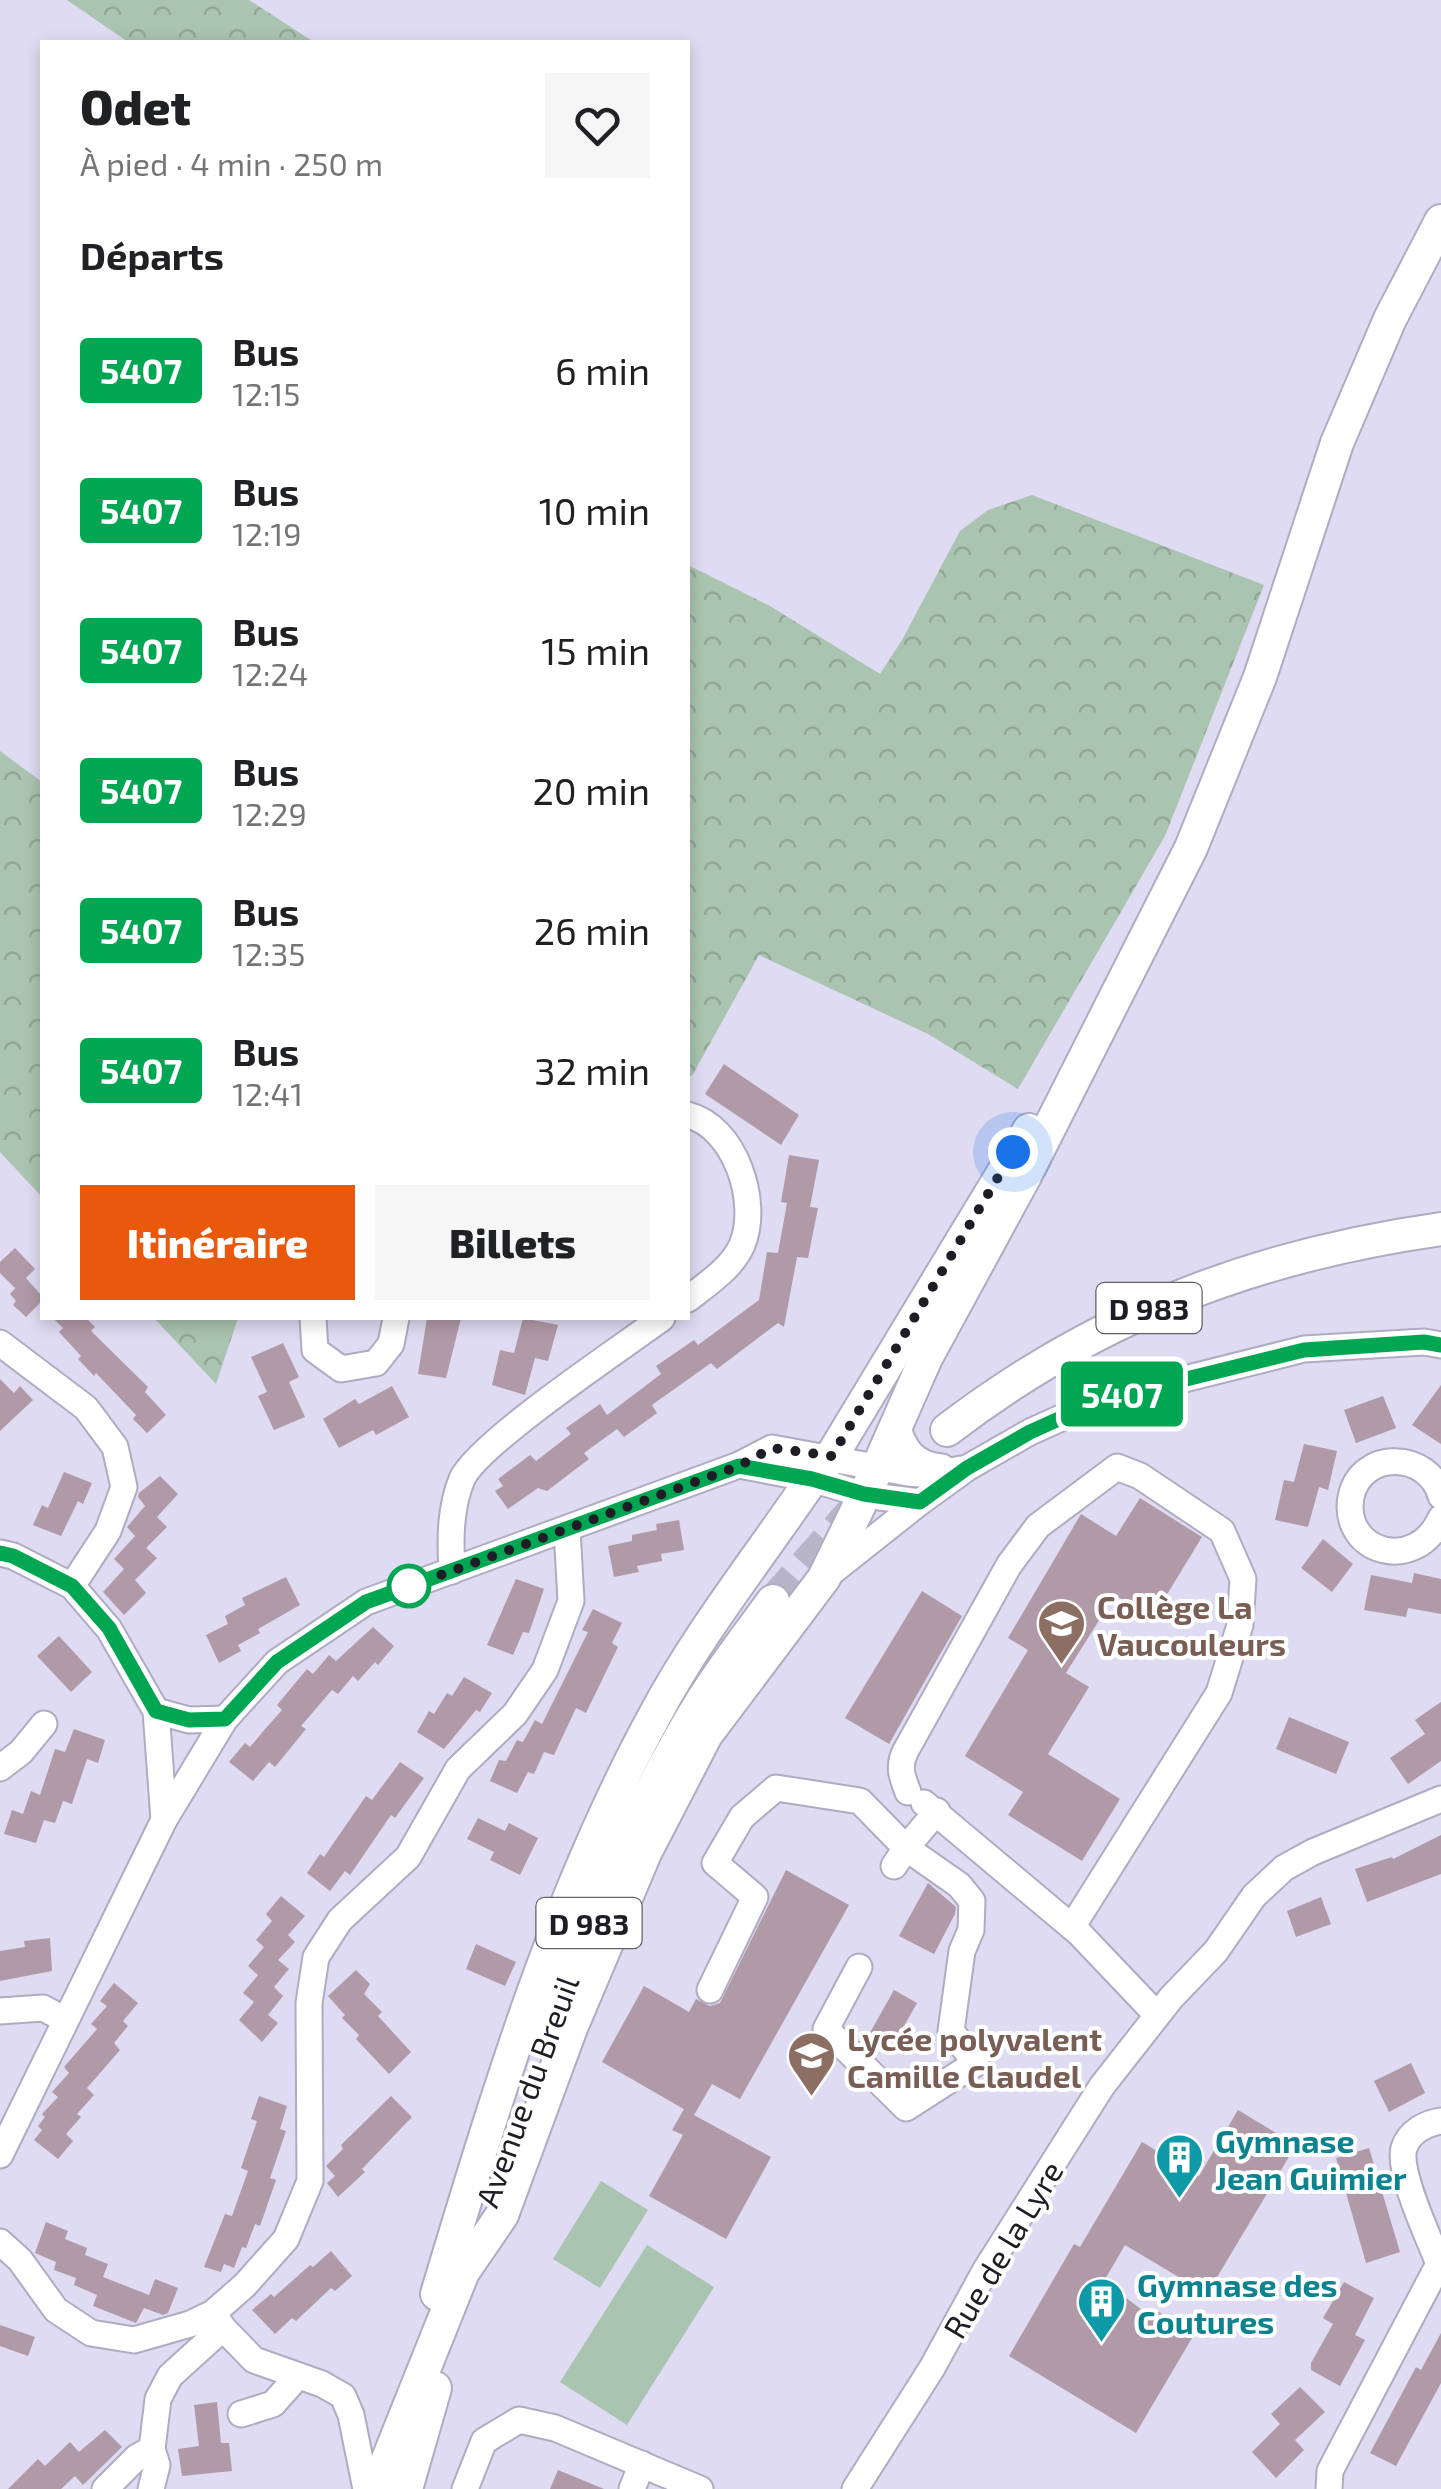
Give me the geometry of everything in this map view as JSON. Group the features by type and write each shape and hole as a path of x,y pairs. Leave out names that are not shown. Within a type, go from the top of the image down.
{"main road":[{"path":"463,2272 502,2215 571,2028 645,1853 706,1735 824,1578 926,1358 1025,1176 1214,796 1260,677 1337,443 1390,319 1441,221"},
{"path":"375,2489 505,2068 595,1833 680,1672 822,1468 1013,1152 1091,1045"},
{"name":"D 983","path":"947,1430 1075,1345 1192,1290 1314,1252 1375,1238 1441,1230"},
{"name":"Avenue du Breuil","path":"375,2489 463,2272 545,2033 619,1856 689,1723 772,1601"},
{"name":"Avenue du Breuil","path":"406,2489 463,2272"}],"street":[{"path":"690,1116 724,1140 742,1175 748,1215 742,1244 727,1268 690,1297"},
{"path":"312,1320 315,1350 342,1369 376,1363 392,1344 396,1320"},
{"path":"452,1571 449,1532 463,1476 488,1447 659,1320"},
{"path":"824,1578 967,1468 1030,1432 1101,1400 1304,1350 1424,1342 1441,1345"},
{"path":"0,1343 86,1408 116,1448 124,1487 108,1530 72,1586"},
{"path":"897,1424 901,1442 911,1456 929,1466 967,1468"},
{"path":"0,2156 164,1820 225,1719 277,1662 366,1602 739,1466 772,1448 920,1502"},
{"path":"1441,1496 1432,1476 1421,1467 1393,1460 1366,1472 1351,1496 1351,1512 1365,1540 1394,1552 1424,1543 1441,1518"},
{"path":"1072,1927 1220,1693 1240,1625 1243,1579 1222,1532 1140,1476 1118,1467 1038,1526 1009,1565 905,1752 901,1775 908,1792 937,1811 1072,1927 1157,2014"},
{"path":"871,1482 967,1468"},
{"path":"151,2489 158,2465 152,2449 158,2400 170,2376 286,2239 310,2181 309,2003 316,1957 340,1920 408,1857 458,1769 515,1714 545,1670 571,1601 567,1529"},
{"path":"0,1553 72,1586 109,1628 156,1711 164,1820"},
{"path":"156,1711 189,1720 225,1719"},
{"path":"0,1768 21,1752 44,1724"},
{"path":"710,1990 755,1898 716,1863 742,1817 776,1788 860,1801 908,1792"},
{"name":"Rue de la Lyre","path":"855,2489 1081,2120 1157,2014 1216,1951 1254,1896 1284,1868 1314,1852 1441,1799"},
{"path":"858,1968 826,2028 906,2108 976,2063 950,2031 962,1951 971,1930 972,1901 959,1885 900,1857 860,1801"},
{"path":"900,1857 937,1811"},
{"path":"0,2011 44,2008 64,2020"},
{"path":"1329,2489 1330,2471 1440,2262 1405,2170 1404,2148 1419,2128 1441,2121"},
{"path":"0,2242 20,2260 56,2310 91,2334 134,2340 218,2320"},
{"path":"218,2320 254,2360 322,2384 343,2396 352,2415 366,2489"},
{"path":"242,2414 273,2404 298,2376"},
{"path":"466,2489 484,2440 519,2420 555,2428 700,2489"},
{"path":"105,2489 136,2457 152,2449"},
{"path":"632,2489 642,2464"}],"green space":[{"path":"67,0 249,0 311,40 125,40"},
{"path":"1032,495 1264,585 1165,836 1018,1089 928,1034 759,955 690,1076 690,566 770,606 880,674 960,531 988,510"},
{"path":"0,751 40,781 40,1195 0,1152"},
{"path":"156,1320 237,1320 216,1384"},
{"path":"601,2181 648,2210 600,2288 553,2259"},
{"path":"647,2245 714,2287 627,2425 560,2382"}],"building":[{"path":"724,1064 799,1115 781,1145 705,1094"},
{"path":"789,1155 819,1160 810,1207 818,1208 808,1258 797,1257 784,1327 778,1323 717,1369 711,1363 652,1405 657,1413 624,1437 617,1429 584,1453 589,1459 547,1491 538,1488 508,1509 495,1491 503,1486 498,1479 530,1455 536,1461 571,1434 566,1428 600,1404 607,1415 661,1374 656,1366 694,1340 698,1345 759,1300 767,1252 778,1253 787,1203 781,1202"},
{"path":"15,1248 35,1269 26,1278 40,1294 40,1303 26,1317 13,1305 16,1301 10,1294 18,1285 15,1288 0,1273 0,1262"},
{"path":"55,1320 88,1320 95,1327 91,1331 148,1387 145,1392 166,1415 147,1433 133,1419 136,1415 78,1359 81,1356 59,1332 63,1328"},
{"path":"427,1320 460,1320 446,1378 418,1374"},
{"path":"522,1320 558,1325 548,1361 535,1358 525,1395 492,1385 500,1350 514,1353"},
{"path":"283,1343 299,1377 289,1382 305,1417 274,1430 258,1396 267,1392 251,1357"},
{"path":"0,1379 14,1393 20,1386 33,1400 0,1431"},
{"path":"1441,1385 1441,1444 1412,1425"},
{"path":"392,1386 409,1417 376,1435 373,1430 339,1448 323,1419 355,1399 359,1404"},
{"path":"1383,1396 1396,1428 1356,1443 1344,1410"},
{"path":"1304,1444 1337,1451 1328,1490 1319,1487 1308,1527 1275,1520 1284,1480 1294,1482"},
{"path":"64,1472 92,1483 61,1536 33,1525 42,1505 48,1508"},
{"path":"160,1476 178,1494 157,1517 167,1527 146,1548 157,1558 135,1580 146,1593 124,1615 103,1592 124,1569 114,1559 135,1536 127,1527 145,1506 139,1493"},
{"path":"1140,1498 1202,1537 1152,1619 1115,1595 1066,1673 1089,1687 1048,1754 1120,1799 1082,1861 1008,1815 1023,1792 965,1756 1028,1650 1008,1638 1081,1514 1116,1536"},
{"path":"679,1520 684,1550 661,1554 662,1561 637,1566 639,1572 614,1577 608,1546 632,1541 632,1535 657,1530 656,1524"},
{"path":"1323,1539 1353,1564 1332,1592 1301,1568"},
{"path":"1414,1573 1441,1579 1441,1614 1408,1608 1406,1617 1364,1610 1371,1575 1412,1583"},
{"path":"286,1577 300,1605 258,1629 260,1633 238,1645 241,1651 219,1663 206,1635 228,1624 225,1616 245,1605 242,1598"},
{"path":"516,1579 544,1589 529,1633 523,1632 513,1655 487,1645"},
{"path":"922,1591 962,1616 889,1744 845,1718"},
{"path":"593,1609 622,1623 612,1643 618,1647 586,1713 576,1708 554,1755 544,1752 534,1774 528,1772 517,1793 490,1781 499,1760 506,1761 517,1740 523,1742 535,1720 542,1724 588,1632 582,1630"},
{"path":"373,1627 394,1646 358,1681 353,1676 338,1694 332,1690 301,1726 306,1729 275,1767 269,1762 253,1781 229,1762 245,1743 250,1747 282,1710 277,1705 307,1669 313,1674 329,1655 336,1661"},
{"path":"59,1636 92,1672 71,1692 37,1656"},
{"path":"464,1677 492,1693 480,1712 476,1710 444,1749 417,1732 429,1711 434,1714 447,1693 452,1696"},
{"path":"1441,1702 1441,1761 1408,1784 1390,1758 1425,1734 1415,1720"},
{"path":"1289,1717 1349,1742 1336,1774 1276,1749"},
{"path":"74,1729 105,1740 98,1763 87,1759 72,1804 63,1801 55,1823 44,1820 36,1843 4,1834 12,1810 23,1814 31,1791 40,1795 55,1749 65,1752"},
{"path":"400,1762 424,1778 395,1818 391,1815 350,1875 345,1871 330,1891 307,1873 320,1854 324,1857 366,1796 372,1800"},
{"path":"478,1818 505,1831 509,1823 538,1838 520,1875 490,1860 494,1852 467,1839"},
{"path":"1441,1835 1441,1874 1367,1902 1355,1869 1393,1859"},
{"path":"786,1870 849,1905 740,2099 712,2084 694,2115 771,2157 726,2239 649,2196 683,2135 672,2130 684,2109 602,2062 644,1986 689,2012 696,1999 710,2006 720,2003"},
{"path":"928,1883 956,1907 934,1954 899,1936"},
{"path":"281,1896 305,1916 288,1935 295,1942 278,1960 289,1969 274,1987 283,1996 268,2015 278,2023 262,2042 239,2020 254,2002 243,1993 258,1975 248,1966 264,1947 256,1940 272,1921 266,1914"},
{"path":"1321,1897 1331,1924 1296,1937 1287,1911"},
{"path":"50,1938 52,1971 0,1981 0,1951 25,1947 24,1941"},
{"path":"476,1944 516,1962 505,1986 466,1969"},
{"path":"356,1970 370,1984 364,1994 382,2012 378,2016 411,2052 389,2074 356,2039 359,2035 328,1996"},
{"path":"114,1983 138,2003 123,2021 128,2026 114,2043 120,2050 87,2088 94,2095 77,2114 81,2117 66,2134 73,2141 58,2159 34,2140 42,2130 38,2126 45,2117 42,2114 58,2097 52,2092 69,2073 64,2067 97,2029 91,2024 107,2006 100,2001"},
{"path":"894,1990 917,2003 890,2051 867,2038"},
{"path":"1411,2063 1425,2093 1389,2112 1374,2081"},
{"path":"259,2096 287,2106 280,2129 286,2131 270,2178 276,2180 260,2226 255,2224 234,2268 224,2264 221,2272 204,2267 225,2214 232,2216 248,2171 241,2168 257,2121 251,2119"},
{"path":"391,2096 412,2117 338,2197 327,2183 335,2176 326,2166 343,2149 341,2145"},
{"path":"1238,2110 1296,2145 1207,2294 1125,2245 1104,2281 1150,2316 1154,2309 1195,2333 1136,2433 1009,2356 1074,2244 1080,2247 1142,2142 1199,2176"},
{"path":"1369,2148 1400,2252 1366,2263 1336,2158"},
{"path":"46,2222 68,2231 65,2239 87,2248 85,2255 108,2264 103,2277 149,2295 155,2279 178,2288 168,2313 144,2308 136,2323 93,2306 97,2295 74,2285 76,2278 54,2270 56,2262 35,2253"},
{"path":"331,2251 352,2276 335,2291 331,2288 296,2321 292,2318 275,2334 252,2310"},
{"path":"1344,2282 1374,2298 1355,2335 1365,2340 1340,2386 1311,2370 1311,2363 1333,2324 1323,2318"},
{"path":"0,2325 35,2337 28,2356 0,2346"},
{"path":"1441,2333 1441,2383 1396,2466 1370,2453 1416,2367 1421,2370"},
{"path":"1300,2387 1325,2412 1295,2440 1304,2450 1276,2478 1252,2452 1280,2424 1271,2414"},
{"path":"217,2402 221,2443 229,2443 232,2471 182,2476 178,2449 199,2446 194,2405"},
{"path":"105,2430 122,2447 83,2485 75,2476 61,2489 8,2489 38,2459 45,2466 70,2442 79,2452"},
{"path":"558,2470 604,2489 550,2489"}],"tunnel":[{"path":"773,1601 856,1507"}],"bus line":[{"name":"5407","path":"0,1553 72,1586 109,1628 156,1711 189,1720 225,1719 277,1662 366,1602 739,1466 759,1467 864,1494 920,1502 967,1468 1030,1432 1101,1400 1304,1350 1424,1342 1441,1345"}],"place":[{"name":"Collège La Vaucouleurs","path":"1062,1666"},
{"name":"Lycée polyvalent Camille Claudel","path":"812,2098"},
{"name":"Gymnase Jean Guimier","path":"1180,2200"},
{"name":"Gymnase des Coutures","path":"1102,2344"}],"route":[{"path":"409,1586 400,1590 739,1466 772,1448 832,1456 1013,1152"}]}
